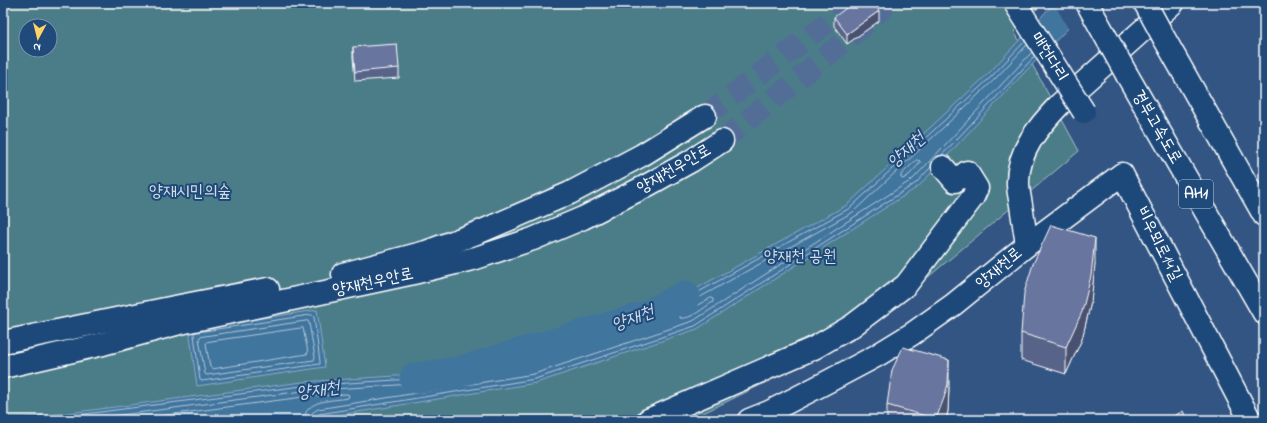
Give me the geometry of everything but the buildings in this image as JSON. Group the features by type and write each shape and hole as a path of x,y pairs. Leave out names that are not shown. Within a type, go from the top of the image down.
{"main road":[{"name":"매헌다리","path":"1015,3 1084,112"},
{"name":"경부고속도로","path":"1087,3 1264,313"},
{"path":"1145,3 1264,215"},
{"name":"양재천로","path":"749,420 769,412 829,381 876,356 912,334 953,305 1027,245 1018,184 1019,168 1032,137 1043,122 1060,104 1173,3"},
{"name":"양재천우안로","path":"3,367 103,344 331,284 426,252 496,226 577,190 642,155 705,116"},
{"name":"양재천우안로","path":"3,342 175,307 409,274 476,258 533,239 583,218 646,186 691,161 722,141"},
{"path":"648,420 814,348 852,326 906,285 973,197 977,188 967,172 955,181 943,167"},
{"name":"비우뫼로14길","path":"1027,245 1122,174 1250,420"}],"green space":[{"name":"양재시민의숲","path":"3,3 1043,3 1014,31 1079,151 853,340 689,420 3,420"}],"water":[{"path":"1054,3 1093,3 1023,74 919,186 697,329 536,383 308,420 3,420 70,413 302,382 458,372 647,316 847,205 989,73"},
{"path":"317,310 325,367 197,386 189,329"}],"pier":[{"path":"1054,3 1095,3 1069,30"}],"waterway":[{"name":"양재천","path":"415,378 458,372 647,316 685,296"}],"tunnel":[{"path":"705,116 853,3"},
{"path":"722,141 868,22 888,3"}],"park label":[{"name":"양재천 공원","path":"800,256"}]}
